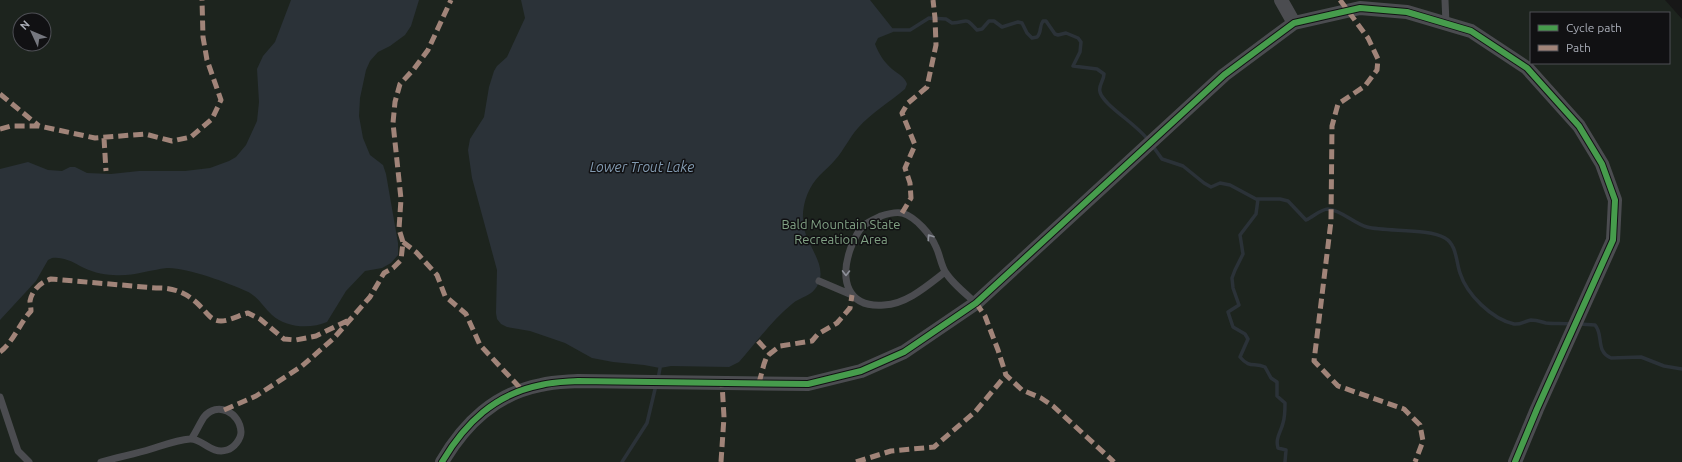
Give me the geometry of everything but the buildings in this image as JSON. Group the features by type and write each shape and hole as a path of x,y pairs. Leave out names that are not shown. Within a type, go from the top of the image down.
{"street":[{"path":"1281,0 1294,23"},
{"path":"442,462 452,446 478,415 508,395 540,385 578,381 808,384 861,371 904,352 976,303 1224,75 1294,23 1360,8 1407,12 1471,31 1527,68 1579,126 1602,164 1615,200 1614,240 1540,402 1515,462"}],"lane":[{"path":"1445,0 1446,23"},
{"path":"852,295 847,286 845,274 847,260 854,239 862,227 871,220 886,215 902,213 928,233 936,247 945,272 976,303"},
{"path":"819,281 852,295 861,302 885,305 913,295 945,272"},
{"path":"0,397 18,451 29,462"},
{"path":"101,462 192,438 217,451 228,450 236,444 239,439 241,434 240,423 234,414 224,410 213,411 204,417 192,438"}],"green space":[{"name":"Bald Mountain State Recreation Area","path":"0,0 1665,0 1682,19 1682,462 0,462"}],"water":[{"path":"291,0 419,0 411,26 405,35 390,46 378,52 370,61 366,70 360,98 359,116 363,138 370,155 383,165 386,174 398,243 398,255 391,263 382,268 365,271 346,291 327,322 314,326 299,326 284,323 272,315 250,293 207,276 175,268 126,275 109,275 92,271 67,260 52,258 48,260 36,281 0,320 0,169 28,162 48,170 62,171 70,167 75,167 87,173 111,174 139,171 185,171 210,168 236,157 246,145 257,121 259,102 257,69 263,56 275,42"},
{"name":"Lower Trout Lake","path":"521,0 870,0 893,29 893,32 878,38 875,44 887,64 905,79 907,84 905,89 875,112 858,128 832,164 815,180 808,192 804,206 803,221 806,234 820,268 817,287 811,293 796,301 785,310 739,362 729,367 671,366 660,368 613,362 592,358 565,343 530,331 507,327 501,324 497,319 497,270 472,178 468,150 470,139 484,117 489,87 494,71 497,66 507,57 525,18"}],"waterway":[{"path":"893,30 910,30 929,18 946,19 952,23 968,21 977,30 982,29 989,21 994,21 1002,27 1018,22 1022,23 1027,33 1032,38 1037,37 1043,21 1046,21 1055,34 1058,35 1066,33 1078,38 1081,42 1080,52 1073,66 1097,69 1104,74 1100,85 1100,92 1103,97 1107,103 1137,128 1148,140"},
{"path":"1152,145 1162,159 1183,166 1211,187 1220,183 1230,185 1256,199 1280,199 1288,201 1306,220 1325,209 1328,209 1338,212 1367,227 1418,231 1438,235 1445,238 1452,245 1456,254 1460,273 1468,290 1481,305 1497,317 1514,324 1531,320 1546,323 1571,324"},
{"path":"1258,199 1256,214 1240,235 1243,254 1232,278 1233,288 1239,305 1228,312 1233,327 1245,334 1248,339 1240,357 1243,361 1249,364 1265,367 1271,378 1277,382 1277,396 1285,403 1284,421 1277,441 1278,448 1286,450 1285,462"},
{"path":"1579,324 1595,325 1598,329 1601,347 1606,355 1611,358 1641,357 1664,366 1682,369"},
{"path":"658,379 660,368"},
{"path":"622,462 647,423 656,385"}],"marked path":[{"path":"0,129 11,126 39,126 95,138 145,134 172,141 191,137 212,119 221,100 207,60 203,37 202,0"},
{"path":"224,410 256,396 302,366 334,338 370,297 384,273 393,268 401,260 403,242 399,229 401,199 393,123 395,102 400,84 414,69 428,50 451,0"},
{"path":"902,213 911,198 910,183 905,168 915,145 902,113 908,103 927,87 936,45 933,0"},
{"path":"1340,0 1368,38 1378,59 1377,70 1365,86 1338,104 1332,126 1331,221 1314,361 1338,386 1404,409 1420,425 1423,441 1415,462"},
{"path":"0,94 39,126"},
{"path":"104,138 106,171"},
{"path":"403,242 416,252 437,275 445,296 466,314 480,345 522,390"},
{"path":"0,352 13,338 31,311 30,301 35,290 40,284 51,279 175,290 191,298 214,320 224,321 248,313 260,319 284,339 296,340 316,336 349,320"},
{"path":"759,383 767,356 780,346 812,341 818,334 837,323 850,308 852,295"},
{"path":"976,303 985,316 1006,375 1022,390 1041,398 1053,406 1114,462"},
{"path":"758,341 770,354"},
{"path":"856,462 891,451 934,447 975,412 1006,375"},
{"path":"721,462 724,417 722,383"}],"cycle path":[{"path":"442,462 461,435 483,412 509,395 524,389 541,385 578,381 808,384 861,371 904,352 976,303 1224,75 1294,23 1360,8 1407,12 1471,31 1527,68 1579,126 1602,164 1615,200 1613,240 1537,409 1515,462"}]}
